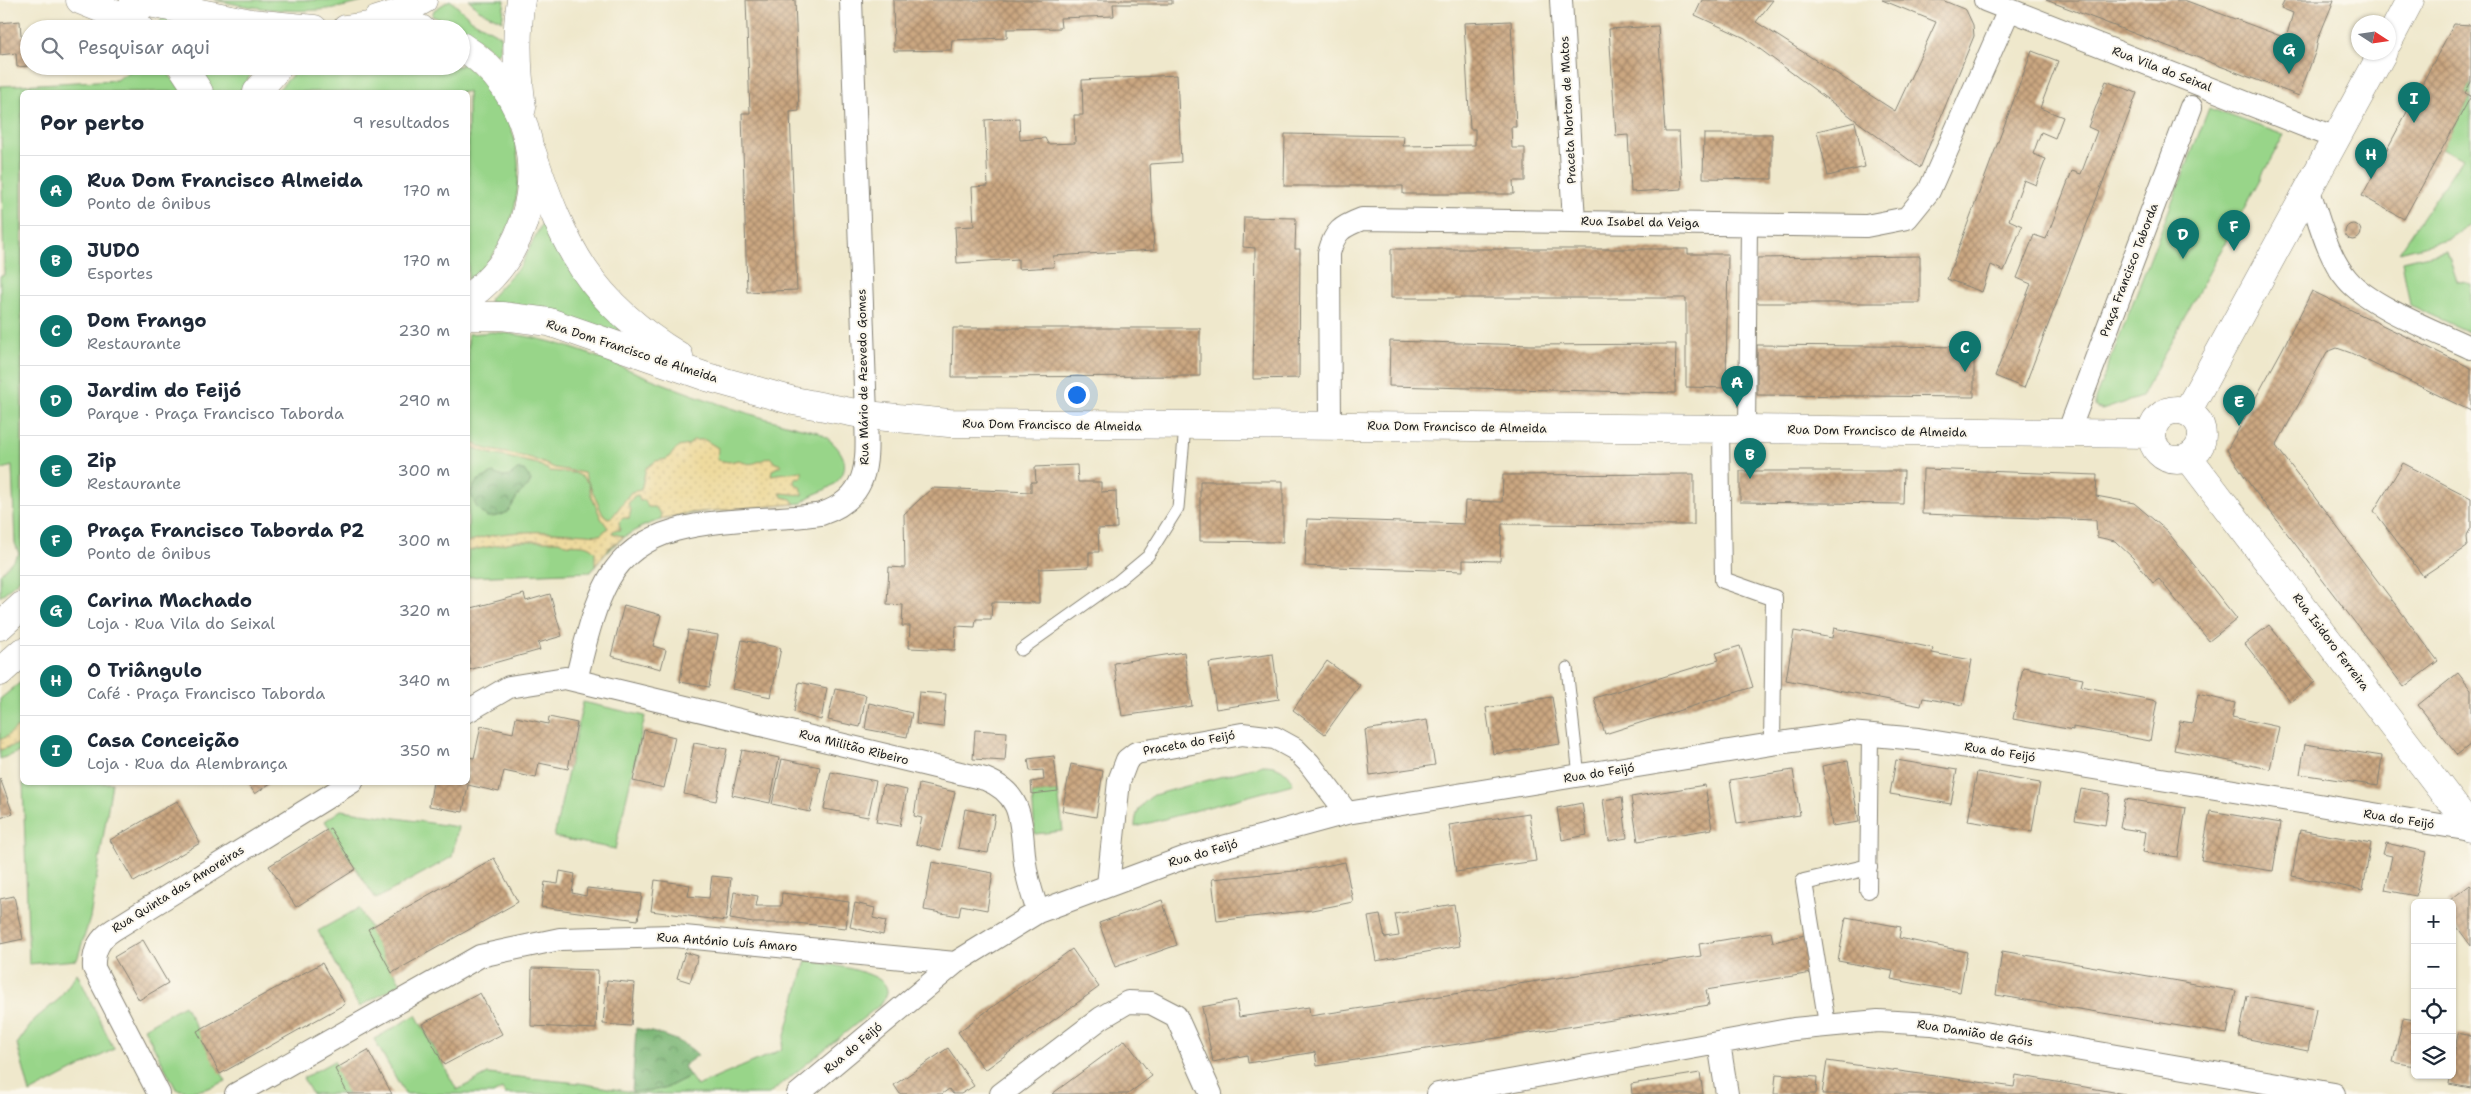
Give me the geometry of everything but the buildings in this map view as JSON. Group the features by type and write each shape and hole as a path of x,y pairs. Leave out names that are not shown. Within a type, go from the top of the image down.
{"main road":[{"path":"80,0 125,20"},
{"path":"134,0 236,20"},
{"path":"377,20 399,13 423,0"},
{"path":"470,295 490,279 505,260 517,239 532,193 533,169 517,76 516,29 521,0"},
{"path":"2396,27 2410,0"},
{"path":"470,53 487,66 502,83 527,134"},
{"path":"2188,412 2379,60"},
{"path":"188,75 198,90"},
{"path":"260,90 272,75"},
{"name":"Rua Dom Francisco de Almeida","path":"527,134 554,214 567,243 582,268 618,312 638,329 682,358 765,393"},
{"name":"Rua Dom Francisco de Almeida","path":"470,316 502,316 549,322 699,374 765,393 866,415 949,423 2151,434"},
{"path":"2168,411 2188,412 2200,425 2201,444 2189,458 2171,460 2163,457 2152,443 2153,425 2159,416 2168,411"},
{"name":"Rua Isidoro Ferreira","path":"2189,458 2471,829"},
{"path":"0,626 20,608"},
{"path":"0,672 20,654"}],"street":[{"name":"Rua Mário de Azevedo Gomes","path":"576,680 594,612 602,593 611,576 635,549 660,534 687,526 810,516 831,511 849,499 864,475 867,464 866,415 851,0"},
{"name":"Praceta Norton de Matos","path":"1561,0 1574,221"},
{"name":"Rua Vila do Seixal","path":"1985,0 2338,138"},
{"name":"Rua Isabel da Veiga","path":"1330,426 1329,253 1333,239 1343,226 1362,219 1866,226 1907,218 1929,190 2009,10"},
{"name":"Praça Francisco Taborda","path":"2068,433 2191,107"},
{"path":"2309,191 2331,252 2346,279 2365,297 2471,348"},
{"path":"1747,429 1748,225"},
{"path":"1721,429 1723,580 1774,598 1772,744"},
{"path":"470,710 509,687 557,678 576,680"},
{"name":"Rua Militão Ribeiro","path":"576,680 966,775 998,785 1009,794 1020,817 1025,866 1038,912"},
{"name":"Rua do Feijó","path":"798,1094 955,963 1038,912 1108,885 1186,857 1347,813 1772,744 1850,733 1918,739 2471,829"},
{"name":"Praceta do Feijó","path":"1108,885 1119,781 1127,760 1136,753 1242,734 1275,738 1295,749 1309,763 1347,813"},
{"path":"1868,890 1870,735"},
{"name":"Rua Quinta das Amoreiras","path":"160,1094 94,968 95,955 101,940 113,930 347,785"},
{"path":"1827,1024 1804,882 1869,867"},
{"name":"Rua António Luís Amaro","path":"236,1094 480,956 560,939 674,936 955,963"},
{"path":"1001,1094 1101,1018 1128,1002 1151,1003 1176,1016 1211,1094"},
{"name":"Rua Damião de Góis","path":"1438,1094 1827,1024 1878,1021 1932,1024 2334,1094"},
{"path":"1719,1043 1727,1094"}],"lane":[{"path":"1021,650 1118,581 1148,556 1178,508 1185,426"},
{"path":"1566,668 1579,776"}],"green space":[{"path":"215,0 368,0 330,9 292,10 253,7"},
{"path":"450,0 472,20 501,36 500,52 496,54 470,33 470,20 441,20 432,16 434,10"},
{"path":"469,0 505,0 502,21 479,10"},
{"path":"162,17 182,20 161,20"},
{"path":"470,70 500,103 513,132 517,155 516,202 509,225 499,246 485,264 470,278 470,90 278,90 292,75 470,75"},
{"path":"124,75 169,75 181,90 20,90 20,579 0,597 0,574 19,554 15,543 12,466 0,470 0,276 4,275 0,86 116,80"},
{"path":"198,75 251,75 240,90 208,90"},
{"path":"2471,82 2471,96 2465,93"},
{"path":"2471,96 2471,225 2447,240 2399,252 2462,159 2442,148"},
{"path":"2209,108 2284,135 2141,397 2102,410 2095,407 2095,399"},
{"path":"542,223 545,224 558,252 619,328 617,332 489,302 490,298 521,265"},
{"path":"2447,251 2457,281 2471,284 2471,333 2410,305 2402,261"},
{"path":"493,332 559,344 720,404 818,432 834,444 839,451 845,466 843,473 828,488 811,496 802,503 704,512 666,518 649,524 633,531 619,542 604,555 591,572 470,577 470,334"},
{"path":"517,470 524,470 531,480 528,487 522,491 504,514 487,517 477,508 470,493 477,481 493,473 503,477 511,475"},
{"path":"20,683 20,752 0,759 0,699"},
{"path":"583,702 645,716 615,849 554,837"},
{"path":"1263,765 1281,769 1288,775 1293,784 1135,827 1136,817 1140,808 1154,795"},
{"path":"23,785 112,785 90,918 77,960 29,964"},
{"path":"1058,791 1063,831 1035,834 1032,794"},
{"path":"341,810 458,827 452,857 376,899 325,821"},
{"path":"359,908 401,984 359,1007 318,931"},
{"path":"806,960 852,969 876,977 884,983 887,994 881,1004 769,1094 505,1094 502,1089 493,1094 405,1094 374,1039 416,1015 457,1090 488,1074 579,1083 632,1092 664,1089 690,1076 697,1086 781,1050"},
{"path":"77,973 114,1049 30,1093 17,1044 35,1019 58,1000"},
{"path":"184,1005 226,1081 201,1090 176,1089 144,1028"},
{"path":"636,1028 669,1037 692,1049 698,1055 683,1066 690,1076 664,1089 632,1092"},
{"path":"334,1061 352,1094 312,1094 303,1078"}],"sand":[{"path":"693,440 705,440 718,448 717,460 729,462 739,460 751,464 770,457 775,463 782,465 772,470 771,475 802,471 802,477 795,478 794,483 800,487 803,495 780,493 782,497 791,499 795,504 689,513 661,519 661,514 655,507 648,507 645,500 640,501 638,495 634,496 628,504 631,510 629,518 623,518 619,522 620,530 614,530 612,533 624,537 610,547 595,566 595,552 591,548 559,541 517,541 470,551 470,541 500,534 533,532 600,535 608,528 601,518 591,495 589,484 603,515 609,518 613,516 631,492 641,490 646,468 656,461 667,459 678,447 689,445"},
{"path":"470,442 486,449 531,458 555,468 584,473 589,484 583,477 575,473 550,471 538,464 488,453 470,447"},
{"path":"20,726 20,744 0,750 0,740"}],"place":[{"name":"Carina Machado","path":"2289,74"},
{"name":"Casa Conceição","path":"2414,123"},
{"name":"O Triângulo","path":"2371,179"},
{"name":"Praça Francisco Taborda P2","path":"2234,251"},
{"name":"Jardim do Feijó","path":"2183,259"},
{"name":"Dom Frango","path":"1965,372"},
{"name":"Rua Dom Francisco Almeida","path":"1737,407"},
{"name":"Zip","path":"2239,426"},
{"name":"JUDO","path":"1750,479"}]}
